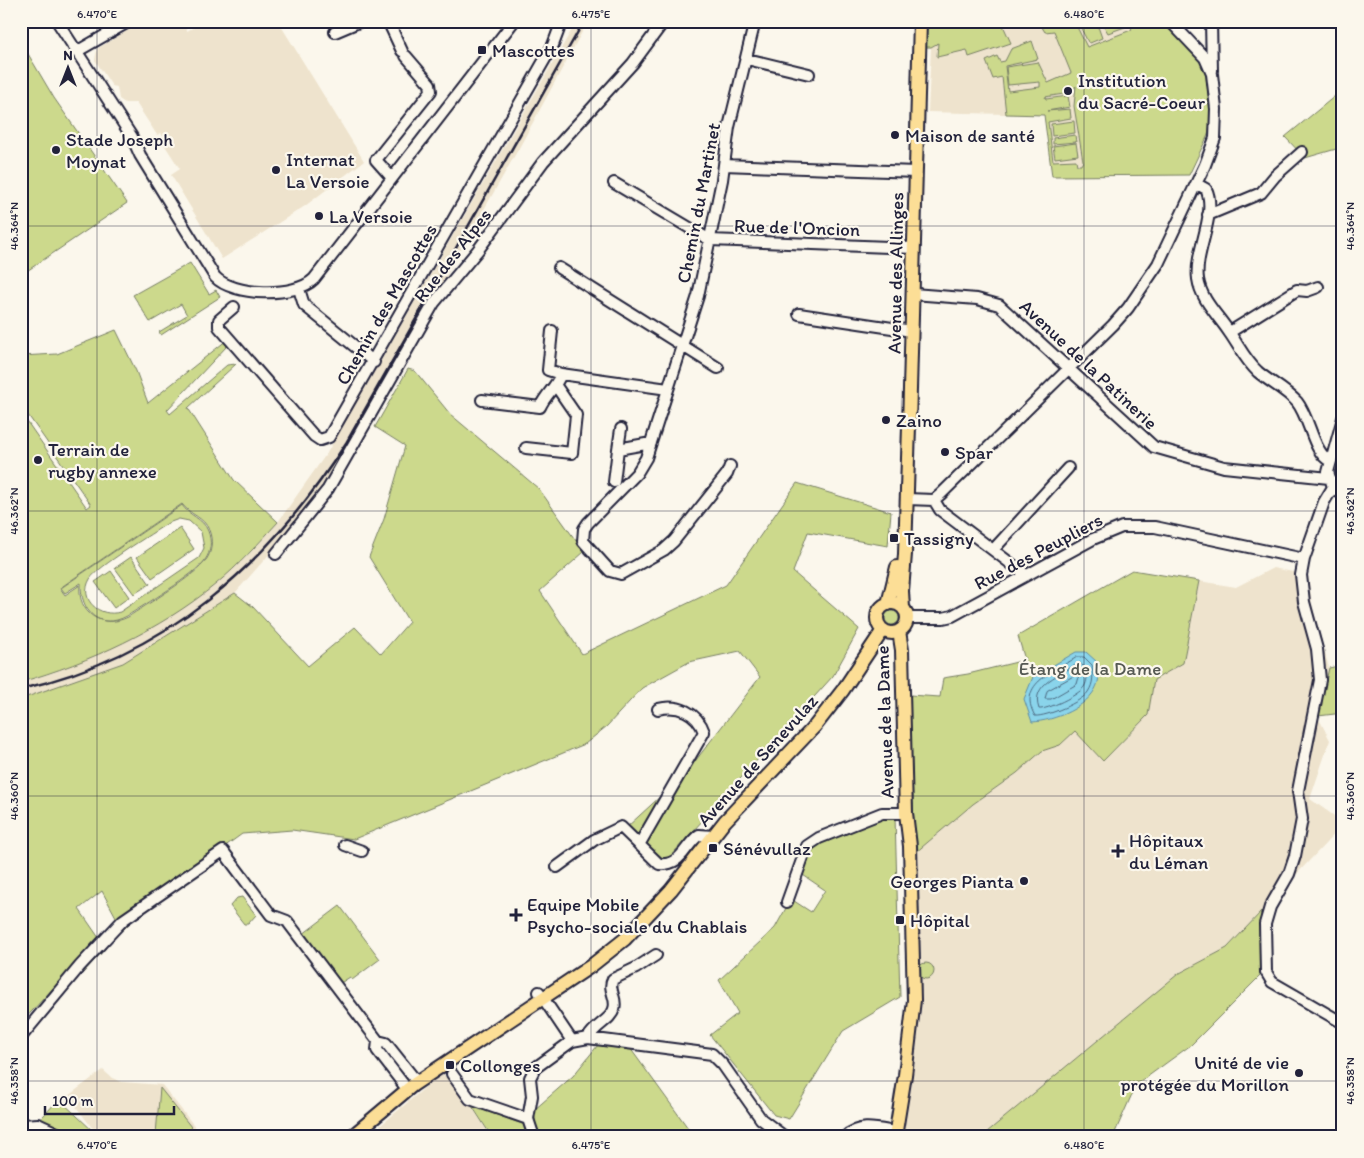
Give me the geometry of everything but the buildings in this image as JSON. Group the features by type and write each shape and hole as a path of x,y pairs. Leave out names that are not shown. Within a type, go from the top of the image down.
{"main road":[{"name":"Avenue des Allinges","path":"905,613 905,525 920,21"},
{"name":"Avenue des Allinges","path":"888,604 905,525"},
{"path":"895,603 905,613 904,627 899,631 890,633 882,630 877,616 881,608 895,603"},
{"name":"Avenue de Senevulaz","path":"344,1137 374,1106 541,996 652,910 671,890 713,836 820,720 843,690 882,630"},
{"name":"Avenue de la Dame","path":"895,1135 909,1034 906,1001 902,846 906,813 902,650 899,631"},
{"name":"Avenue de Senevulaz","path":"351,1137 410,1083"}],"street":[{"path":"57,21 124,125 140,155 219,280 236,289 285,292 299,290 316,276 514,21"},
{"path":"76,52 130,21"},
{"path":"335,32 361,21"},
{"path":"388,21 404,53 430,84 432,91 376,160 392,178"},
{"name":"Chemin des Mascottes","path":"234,307 219,320 219,327 316,438 326,439 332,434 374,362 553,45 562,21"},
{"name":"Rue des Alpes","path":"276,554 328,489 434,303 478,250 543,162 633,63 664,21"},
{"name":"Chemin du Martinet","path":"730,466 727,474 674,541 664,550 621,574 615,574 583,541 584,529 643,466 651,442 698,296 724,165 729,127 755,21"},
{"path":"1170,21 1204,58 1212,74"},
{"path":"907,499 938,497 1113,325 1142,289 1158,264 1197,184 1215,138 1216,108 1212,74 1211,21"},
{"path":"747,59 809,74"},
{"path":"1208,215 1261,193 1275,176 1302,152"},
{"path":"724,165 916,172"},
{"path":"614,183 710,240"},
{"path":"1197,184 1208,192 1208,215 1199,261 1198,281 1205,299 1230,332 1242,356 1256,370 1297,402 1320,451 1330,461"},
{"name":"Rue de l'Oncion","path":"710,240 914,248"},
{"path":"558,268 718,368"},
{"path":"1230,332 1297,290 1307,291 1318,287"},
{"path":"299,290 304,305 374,362"},
{"name":"Avenue de la Patinerie","path":"913,294 977,299 999,305 1154,447 1224,468 1331,482"},
{"path":"799,314 912,332"},
{"path":"552,331 548,370 561,374 668,389"},
{"path":"482,400 540,407 545,395 556,386 561,374"},
{"path":"526,448 572,453 576,415 556,386"},
{"path":"1343,418 1330,461 1331,482 1304,559 1301,575 1302,592 1317,649 1320,680 1298,791 1301,828 1289,874 1267,914 1266,972 1272,982 1343,1023"},
{"path":"614,482 621,429"},
{"path":"618,449 651,442"},
{"path":"993,550 1068,468"},
{"path":"1331,482 1343,495"},
{"path":"938,497 940,510 1026,575"},
{"name":"Rue des Peupliers","path":"905,613 943,618 952,616 1106,533 1134,525 1192,534 1304,559"},
{"path":"639,846 704,732 701,723 692,713 680,708 658,709"},
{"path":"786,902 807,846 820,838 882,813 906,813"},
{"path":"557,867 594,840 621,827 654,862 668,864 678,860 698,836 704,834 713,836"},
{"path":"345,845 362,851"},
{"path":"21,1037 98,944 123,920 223,852 271,915 287,922 378,1041 386,1043 410,1083"},
{"path":"588,1038 594,1028 608,1018 614,1009 615,1001 610,986 612,979 636,968 656,955"},
{"path":"541,996 572,1042"},
{"path":"534,1137 528,1119 532,1096 530,1078 535,1068 572,1042 588,1038 712,1054 723,1065 761,1119 785,1137"},
{"path":"452,1074 470,1099 528,1119"},
{"path":"21,1125 38,1124 66,1137"},
{"path":"845,1137 854,1130 864,1128 895,1135"}],"shaded area":[{"path":"143,21 182,21 187,31 205,21 278,21 364,161 305,206 222,259 171,175 180,169 164,144 166,142 161,133 157,135 136,103 125,103 119,99 117,87 112,86 95,60 97,49"},
{"path":"577,21 588,21 519,148 336,469 298,522 235,593 123,663 21,699 21,682 52,673 136,636 179,610 215,585 248,555 278,522 327,453"},
{"name":"Institution du Sacré-Coeur","path":"925,21 1166,21 1208,135 1189,175 1052,176 1044,115 928,112 931,48 925,47"},
{"name":"Hôpitaux du Léman","path":"1273,568 1308,575 1312,604 1329,668 1318,717 1330,740 1310,799 1343,822 1343,825 1227,948 1178,974 981,1137 902,1137 916,1029 915,853 973,804 1017,773 1042,751 1060,745 1075,731 1103,761 1148,715 1154,680 1183,663 1199,581 1236,587"},
{"path":"103,1070 112,1078 122,1082 162,1085 203,1137 99,1137 68,1096"},
{"path":"442,1073 466,1098 490,1135 487,1137 367,1137"}],"green space":[{"path":"925,21 1001,21 1011,43 969,57 967,50 937,57 938,43 931,47 925,47"},
{"name":"Institution du Sacré-Coeur","path":"1038,21 1074,21 1087,47 1131,30 1134,21 1166,21 1198,55 1205,70 1211,117 1208,135 1189,175 1052,176 1044,115 1006,114 1002,77 993,79 986,61 997,56 1000,62 1005,61 1011,49 1032,41 1038,59 1005,66 1008,91 1040,87 1040,82 1008,85 1006,67 1038,62 1048,83 1071,73 1054,31 1045,32","holes":["1076,86 1074,106 1083,161 1081,165 1077,165 1076,160 1053,161 1048,122 1071,118 1070,109 1047,111 1070,107 1068,96 1046,99 1045,97 1070,93"]},
{"path":"1077,21 1096,21 1102,38 1090,43 1088,42"},
{"path":"1101,21 1129,21 1125,27 1108,33"},
{"name":"Stade Joseph Moynat","path":"21,42 54,98 127,203 21,275"},
{"path":"1343,94 1343,147 1305,158 1285,137 1335,96"},
{"path":"1074,121 1075,133 1052,136 1051,124"},
{"path":"1075,135 1076,142 1053,144 1053,138"},
{"path":"1076,143 1078,155 1055,158 1053,146"},
{"path":"190,263 209,294 216,290 220,297 161,335 159,332 187,315 181,304 150,322 133,295"},
{"path":"116,330 136,371 148,403 227,340 227,346 167,410 170,414 227,365 236,364 188,408 234,480 278,522 224,577 172,616 123,643 73,665 21,682 21,413 87,508 91,505 21,405 21,356 57,354","holes":["182,504 204,522 209,530 211,546 208,557 201,566 182,582 128,617 118,621 101,620 87,611 80,595 80,585 65,595 60,588"]},
{"path":"408,369 415,371 450,414 539,489 584,552 540,591 582,654 726,585 797,483 891,512 888,546 808,532 793,572 859,629 833,676 666,861 627,827 686,773 760,677 740,651 689,662 642,688 607,726 585,744 354,839 292,830 242,834 155,897 123,930 102,891 79,909 106,948 81,975 67,973 21,1023 21,699 123,663 235,593 253,607 308,666 355,627 381,654 409,622 369,557 384,519 405,446 375,427"},
{"path":"182,505 203,523 208,531 210,550 205,560 191,574 127,616 117,620 100,620 93,616 84,602 81,583 65,593 61,588","holes":["179,519 189,521 201,532 204,548 199,558 120,612 105,612 93,606 87,594 87,587 90,579 95,574 168,523"]},
{"path":"180,528 194,549 152,578 137,557"},
{"path":"131,557 150,584 134,594 115,568"},
{"name":"Étang de la Dame","path":"1132,570 1199,581 1183,663 1154,680 1148,715 1103,761 1075,731 1060,745 1042,751 1017,773 973,804 915,853 909,695 940,697 943,678 1025,660 1018,636"},
{"path":"111,571 129,597 114,608 95,582"},
{"path":"892,611 897,613 899,618 897,623 892,625 887,623 885,618 887,613"},
{"path":"1343,665 1343,713 1318,716 1329,668"},
{"path":"885,817 895,817 900,997 843,1031 789,1119 774,1115 710,1035 738,1013 719,980 775,928 791,899 811,912 825,890 800,873 806,854 815,845"},
{"path":"242,897 256,915 248,924 244,924 230,906 237,898"},
{"path":"340,906 380,959 352,980 350,977 339,984 303,934"},
{"path":"1261,912 1260,976 1191,1045 1136,1085 1113,1137 981,1137 1178,974 1227,948"},
{"path":"926,963 932,965 934,971 932,977 926,979 920,977 918,971 920,965"},
{"path":"598,1045 630,1048 688,1128 686,1137 537,1137 534,1110 573,1076"},
{"path":"160,1088 199,1137 142,1137 156,1134"},
{"path":"59,1099 94,1132 91,1137 21,1137 21,1130 31,1129"},
{"path":"472,1106 525,1125 528,1137 487,1137 490,1134"}],"water":[{"name":"Étang de la Dame","path":"1076,652 1086,652 1097,662 1098,680 1093,693 1079,706 1060,716 1032,722 1024,699 1033,677"}],"railway":[{"path":"21,689 73,674 122,654 167,629 209,599 247,566 283,528 316,487 346,443 584,21"}],"place":[{"name":"Mascottes","path":"482,50"},
{"name":"Institution du Sacré-Coeur","path":"1068,91"},
{"name":"Maison de santé","path":"895,135"},
{"name":"Stade Joseph Moynat","path":"56,150"},
{"name":"Internat La Versoie","path":"276,170"},
{"name":"La Versoie","path":"319,216"},
{"name":"Zaino","path":"886,420"},
{"name":"Spar","path":"945,452"},
{"name":"Terrain de rugby annexe","path":"38,460"},
{"name":"Tassigny","path":"894,538"},
{"name":"Sénévullaz","path":"713,848"},
{"name":"Hôpitaux du Léman","path":"1118,851"},
{"name":"Georges Pianta","path":"1024,881"},
{"name":"Equipe Mobile Psycho-sociale du Chablais","path":"516,915"},
{"name":"Hôpital","path":"900,920"},
{"name":"Collonges","path":"450,1065"},
{"name":"Unité de vie protégée du Morillon","path":"1299,1073"}]}
